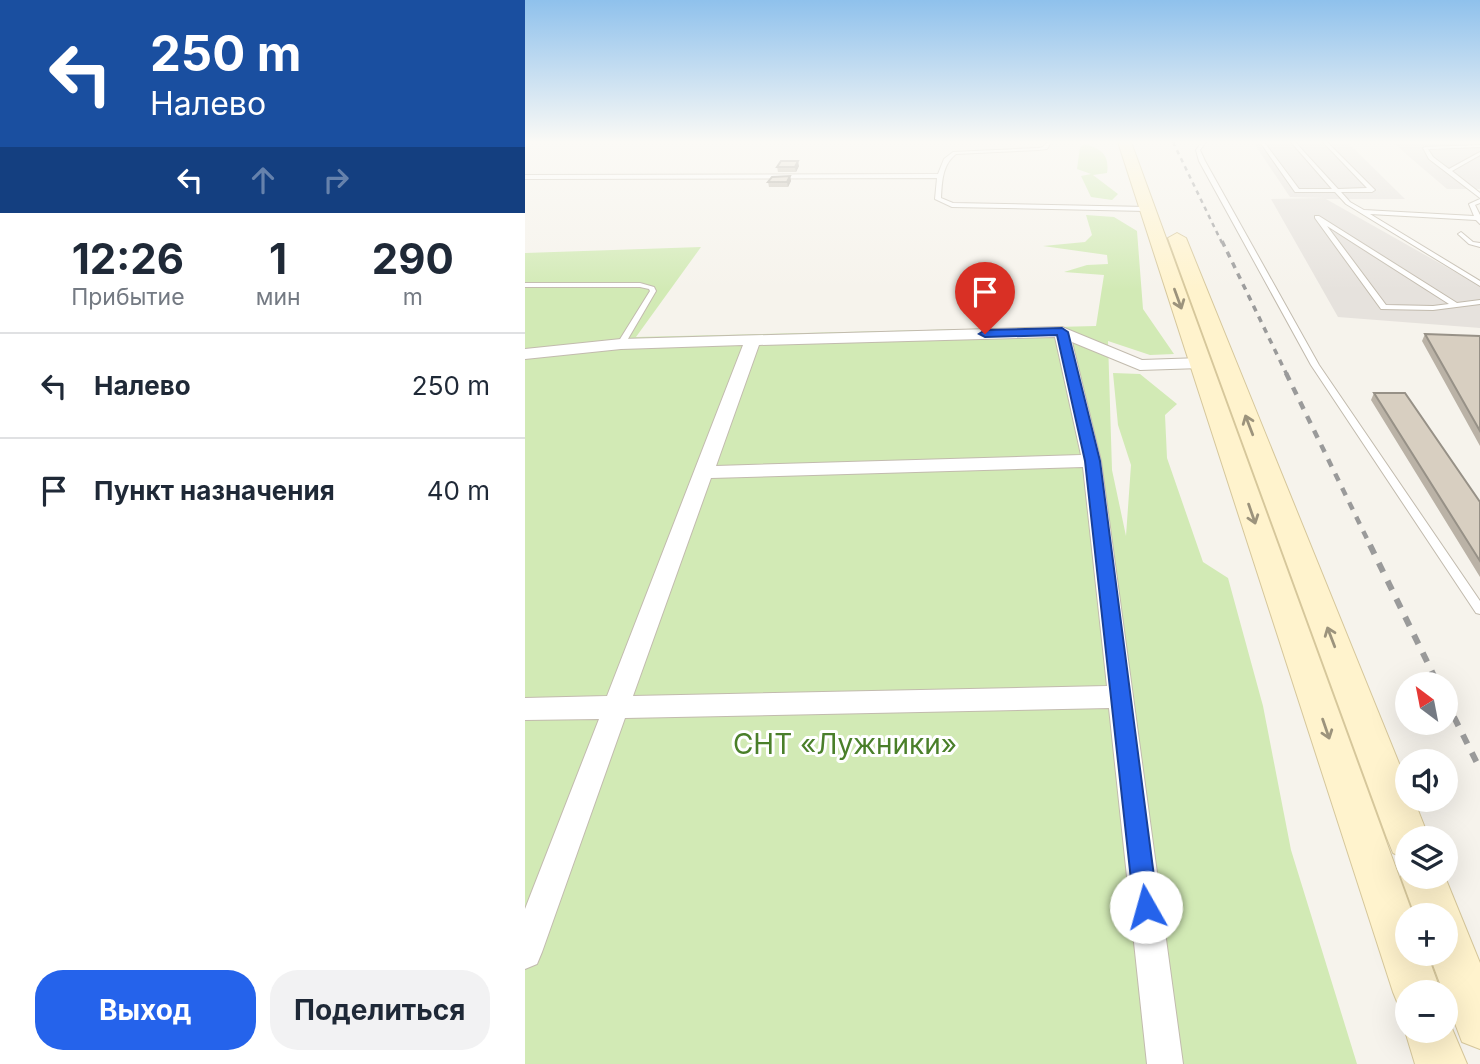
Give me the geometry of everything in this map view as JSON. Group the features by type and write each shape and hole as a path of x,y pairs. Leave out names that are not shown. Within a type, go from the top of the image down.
{"main road":[{"path":"1141,192 1412,980"},
{"path":"1158,192 1403,826"},
{"path":"1457,966 1480,1024"},
{"path":"1434,1043 1441,1064"}],"street":[{"path":"525,354 621,344 1062,332 1140,365 1201,363"},
{"path":"1062,332 1092,461 1165,1064"},
{"path":"525,952 753,340"},
{"path":"704,472 1092,461"},
{"path":"525,709 1119,697"}],"lane":[{"path":"939,192 938,200 952,205 1147,209"},
{"path":"1219,192 1315,365 1480,610"},
{"path":"1322,192 1342,192"},
{"path":"1336,192 1361,212 1480,284"},
{"path":"1361,212 1478,220 1472,204 1480,200"},
{"path":"1454,304 1317,217 1384,307 1433,307 1480,302"},
{"path":"1461,234 1471,243 1480,245"},
{"path":"525,285 640,285 652,288 653,291 621,344"}],"shaded area":[{"path":"1286,192 1398,192 1405,199 1326,199 1480,286 1480,328 1338,317 1271,199 1326,198 1290,197"}],"green space":[{"path":"1088,192 1118,194 1112,200 1091,197"},
{"name":"СНТ «Лужники»","path":"1086,215 1114,217 1137,231 1143,309 1174,354 1150,355 1108,341 1112,470 1126,536 1131,465 1118,425 1113,373 1140,374 1177,404 1165,415 1167,458 1203,562 1228,578 1263,706 1291,850 1357,1064 525,1064 525,253 701,247 636,337 1096,326 1104,275 1064,272 1087,265 1108,264 1107,255 1043,246 1085,242 1092,235"}],"building":[{"path":"1425,334 1480,336 1480,431"},
{"path":"1374,393 1405,393 1480,502 1480,561"}],"railway":[{"path":"1197,192 1222,243"},
{"path":"1222,241 1287,375"},
{"path":"1286,373 1371,547"},
{"path":"1370,545 1432,672"},
{"path":"1458,725 1480,769"}],"route":[{"path":"985,334 1062,332 1092,461 1146,907"}]}
